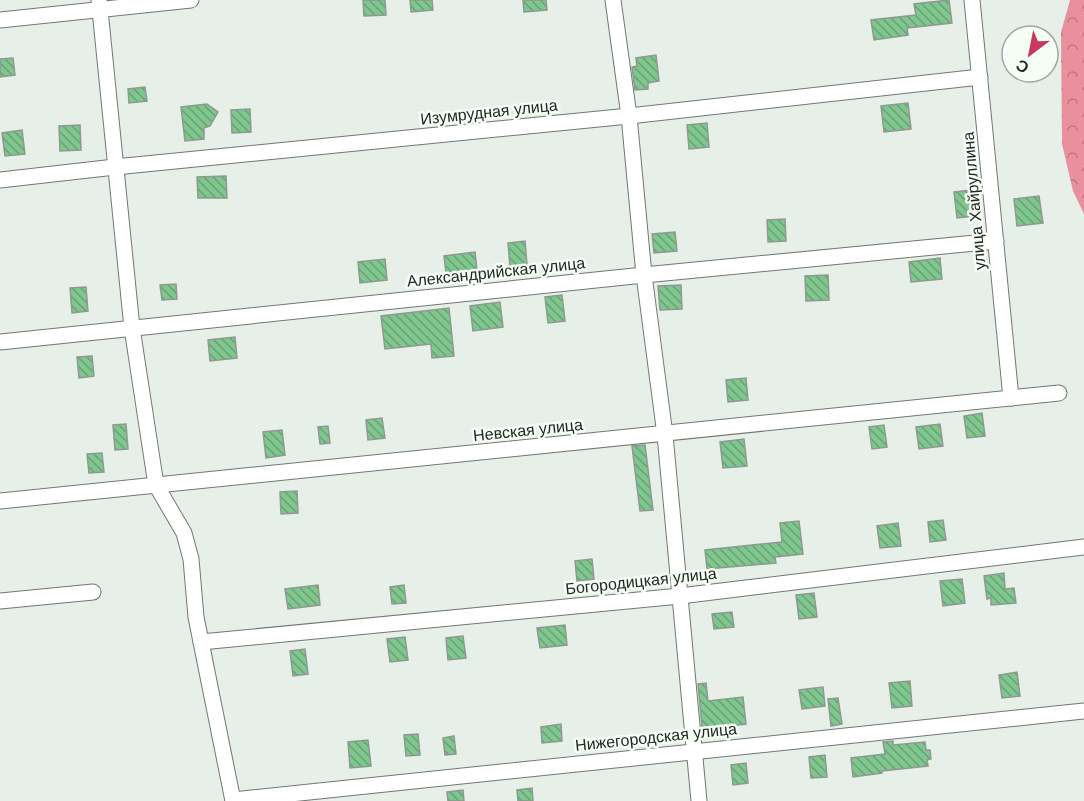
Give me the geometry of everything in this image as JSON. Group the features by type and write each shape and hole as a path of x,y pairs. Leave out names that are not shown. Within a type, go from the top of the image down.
{"street":[{"path":"0,20 99,5 190,0"},
{"path":"613,0 629,116 644,275 665,435 699,801"},
{"name":"улица Хайруллина","path":"972,0 1011,398"},
{"path":"99,5 132,328 156,485 184,533 191,560 196,617 233,800"},
{"name":"Изумрудная улица","path":"0,180 629,116 980,76"},
{"name":"Александрийская улица","path":"0,342 996,241"},
{"name":"Невская улица","path":"0,501 665,435 1059,393"},
{"name":"Богородицкая улица","path":"201,642 680,596 1084,547"},
{"path":"0,601 93,592"},
{"name":"Нижегородская улица","path":"233,800 1084,711"}],"green space":[{"path":"1070,0 1084,0 1084,214 1073,191 1062,144 1061,32"}],"building":[{"path":"363,0 385,0 386,15 364,16"},
{"path":"410,0 432,0 433,10 411,12"},
{"path":"523,0 546,0 547,10 524,12"},
{"path":"949,0 952,23 907,28 908,35 874,40 871,20 916,15 914,4"},
{"path":"656,55 659,81 648,83 648,89 635,90 632,67 637,66 636,58"},
{"path":"13,58 15,75 0,77 0,59"},
{"path":"145,87 147,101 129,103 128,89"},
{"path":"908,103 911,129 884,132 881,106"},
{"path":"207,104 218,112 210,126 204,128 204,139 185,141 181,107"},
{"path":"250,109 251,132 232,133 231,110"},
{"path":"707,123 709,147 689,149 687,125"},
{"path":"80,125 81,150 60,151 59,126"},
{"path":"22,130 25,154 5,156 2,133"},
{"path":"226,176 227,198 198,198 197,177"},
{"path":"972,190 975,216 957,218 954,192"},
{"path":"1039,196 1043,223 1017,226 1014,199"},
{"path":"785,219 786,241 768,242 767,220"},
{"path":"675,232 677,251 654,253 652,234"},
{"path":"525,241 527,265 510,267 508,243"},
{"path":"475,252 477,270 446,273 444,256"},
{"path":"940,258 942,279 911,282 909,262"},
{"path":"385,259 387,280 360,283 358,262"},
{"path":"828,275 829,300 806,301 805,276"},
{"path":"176,284 177,299 162,300 160,285"},
{"path":"681,285 682,309 660,310 658,286"},
{"path":"86,287 88,311 72,313 70,288"},
{"path":"562,295 565,321 548,323 545,297"},
{"path":"500,302 503,327 473,331 470,306"},
{"path":"449,308 454,356 432,358 431,344 385,349 381,316"},
{"path":"235,337 237,358 210,361 208,340"},
{"path":"92,356 94,376 79,378 77,357"},
{"path":"746,378 748,400 728,402 726,380"},
{"path":"982,413 985,436 967,438 964,416"},
{"path":"382,418 385,438 368,440 366,420"},
{"path":"126,424 128,449 115,450 113,425"},
{"path":"940,424 943,446 919,449 916,427"},
{"path":"884,425 887,447 872,449 869,427"},
{"path":"328,426 330,443 320,444 318,427"},
{"path":"282,430 285,455 266,458 263,432"},
{"path":"744,439 747,466 723,468 720,442"},
{"path":"645,445 653,510 640,511 632,446"},
{"path":"102,453 104,472 89,473 87,454"},
{"path":"297,491 298,513 281,514 280,492"},
{"path":"943,520 946,540 930,542 928,522"},
{"path":"799,521 803,554 775,557 776,563 707,569 705,550 782,542 780,523"},
{"path":"898,523 901,546 880,548 877,526"},
{"path":"592,559 594,579 577,581 575,561"},
{"path":"1004,573 1005,589 1014,588 1016,603 991,605 991,598 987,599 984,576"},
{"path":"962,579 965,603 943,606 940,581"},
{"path":"318,585 320,605 288,609 285,589"},
{"path":"404,585 406,603 392,604 390,587"},
{"path":"814,593 817,617 799,619 796,595"},
{"path":"732,612 734,627 714,629 712,614"},
{"path":"565,625 567,645 540,648 537,628"},
{"path":"463,636 466,658 448,660 446,638"},
{"path":"405,637 408,660 390,662 387,639"},
{"path":"305,649 308,674 293,676 290,651"},
{"path":"1017,672 1020,696 1002,698 999,675"},
{"path":"910,681 912,706 892,708 889,683"},
{"path":"706,683 708,701 743,697 746,724 711,728 712,737 703,738 698,684"},
{"path":"823,687 825,706 802,709 799,690"},
{"path":"838,698 842,724 831,726 828,699"},
{"path":"561,724 562,741 542,743 541,727"},
{"path":"418,734 420,755 406,756 404,735"},
{"path":"454,736 456,754 445,755 443,738"},
{"path":"368,740 371,766 350,768 348,742"},
{"path":"893,741 893,745 925,742 926,750 930,750 931,759 927,760 928,766 853,777 851,758 885,754 883,742"},
{"path":"825,755 827,777 811,778 809,757"},
{"path":"746,763 748,783 733,785 731,765"},
{"path":"532,788 533,801 518,801 517,790"},
{"path":"463,790 464,801 448,801 447,792"}]}
